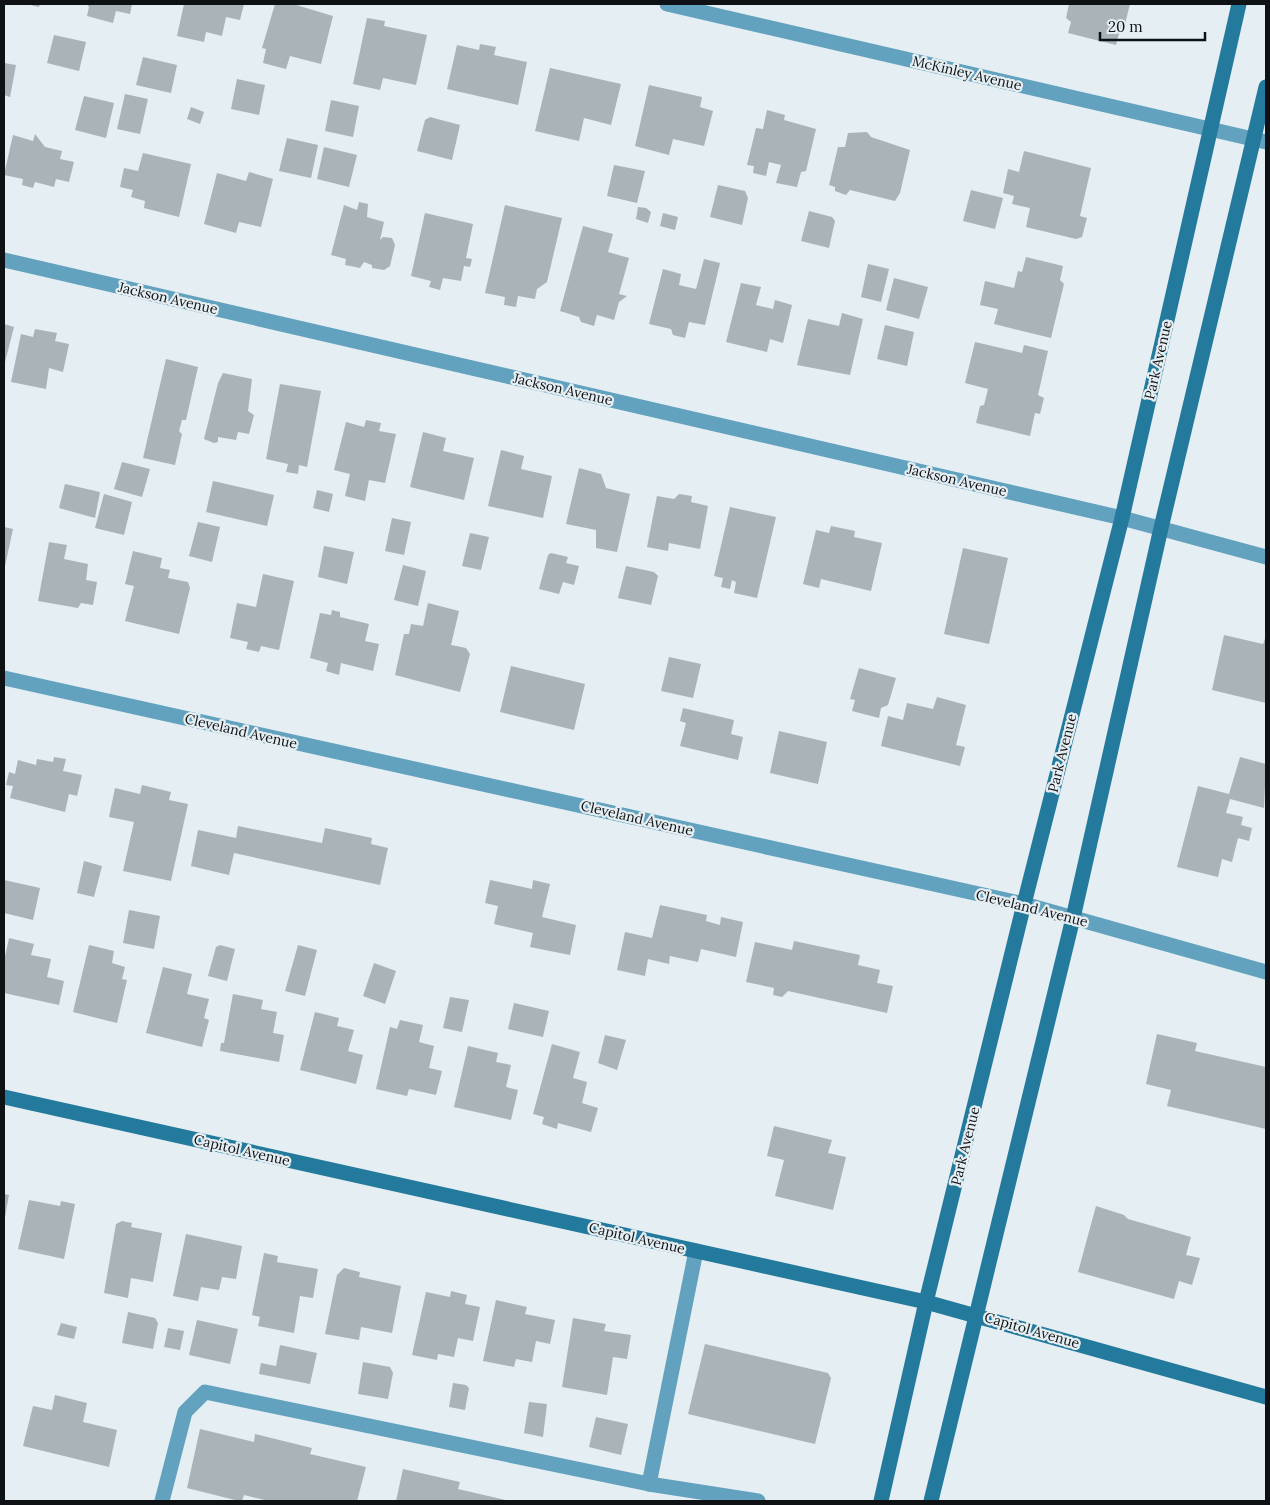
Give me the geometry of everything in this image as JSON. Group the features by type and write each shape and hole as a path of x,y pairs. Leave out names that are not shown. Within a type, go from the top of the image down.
{"main road":[{"name":"Park Avenue","path":"881,1501 926,1302 1122,518 1239,4"},
{"path":"931,1501 975,1314 1073,918 1161,528 1260,141 1266,87"},
{"name":"Capitol Avenue","path":"4,1097 926,1302 975,1314 1266,1397"}],"street":[{"name":"McKinley Avenue","path":"667,4 1260,141"},
{"name":"Jackson Avenue","path":"4,260 1122,518 1266,557"},
{"name":"Cleveland Avenue","path":"4,678 1024,904 1266,972"},
{"path":"649,1484 696,1251"},
{"path":"162,1501 185,1412 205,1392 649,1484 758,1501"}],"building":[{"path":"26,4 40,4 39,7"},
{"path":"87,4 132,4 130,14 116,11 113,23 87,16 89,7"},
{"path":"184,4 244,4 240,20 226,17 222,36 206,32 204,42 177,36"},
{"path":"275,4 293,4 333,16 321,64 290,56 286,69 263,63 266,49 262,48"},
{"path":"1069,4 1130,4 1124,28 1120,30 1116,45 1068,33 1071,22 1066,18"},
{"path":"367,18 385,21 384,26 427,35 416,85 383,78 380,90 353,84"},
{"path":"54,35 86,42 79,71 47,63"},
{"path":"480,44 496,47 494,55 527,62 518,105 447,89 457,45 479,50"},
{"path":"143,57 177,65 171,93 136,85"},
{"path":"4,63 16,65 10,97 4,95"},
{"path":"550,68 621,84 611,125 584,118 579,141 535,131"},
{"path":"237,79 265,85 259,115 231,109"},
{"path":"649,85 702,97 700,107 713,111 704,146 673,139 669,155 635,146"},
{"path":"125,94 148,99 140,134 117,129"},
{"path":"84,96 114,103 106,138 75,130"},
{"path":"331,100 359,106 353,137 325,131"},
{"path":"191,107 204,112 200,124 187,119"},
{"path":"767,110 785,115 784,120 816,129 806,171 801,172 797,187 776,183 781,165 769,162 766,176 753,173 754,166 747,165 756,128 763,129"},
{"path":"430,117 460,125 452,160 417,151 425,120"},
{"path":"867,132 871,137 910,150 900,193 895,201 850,190 846,195 835,191 835,187 829,185 838,147 845,147 848,133"},
{"path":"35,134 45,147 62,151 60,159 74,162 69,182 56,179 54,187 35,182 33,188 22,185 23,179 4,175 13,135 33,141"},
{"path":"287,138 318,145 311,178 279,171"},
{"path":"324,147 357,155 349,187 317,179"},
{"path":"1024,151 1091,168 1080,216 1087,218 1082,237 1076,239 1026,227 1030,208 1012,204 1014,196 1003,193 1008,169 1019,172"},
{"path":"143,153 191,164 179,217 144,208 145,201 131,197 133,190 120,187 124,168 138,171"},
{"path":"614,165 645,171 637,203 607,196"},
{"path":"249,172 273,179 261,227 239,222 236,233 204,224 217,173 246,181"},
{"path":"718,185 745,191 748,198 742,225 710,217"},
{"path":"971,190 1003,198 995,229 963,221"},
{"path":"359,202 368,204 367,217 384,222 380,240 383,237 392,238 395,245 390,266 384,270 372,268 372,265 364,262 360,268 345,265 346,259 331,255 344,205 357,210"},
{"path":"505,205 562,218 547,282 537,289 535,299 518,296 516,307 504,305 505,297 485,293"},
{"path":"638,207 646,208 651,212 648,223 636,219"},
{"path":"809,211 832,217 835,221 829,248 801,241"},
{"path":"425,213 473,224 466,258 472,259 470,267 464,266 461,281 443,278 440,290 429,287 431,281 411,276"},
{"path":"663,213 678,217 675,230 660,226"},
{"path":"583,226 613,234 608,252 629,258 619,294 627,296 619,302 614,320 597,315 594,326 581,322 579,317 560,311"},
{"path":"1026,257 1063,266 1060,280 1064,284 1051,338 994,324 998,309 980,305 985,281 1014,288 1018,271 1022,272"},
{"path":"704,259 720,263 705,325 689,322 685,338 673,335 671,329 649,324 663,269 681,274 679,285 696,289"},
{"path":"868,264 889,269 881,302 861,297"},
{"path":"894,278 928,287 919,319 886,310"},
{"path":"741,283 761,287 756,305 773,309 775,300 792,305 783,343 770,339 767,352 726,342"},
{"path":"842,313 863,319 850,375 797,365 808,319 839,326"},
{"path":"4,324 14,327 4,366"},
{"path":"885,325 914,332 907,366 877,359"},
{"path":"35,329 57,333 55,341 69,344 63,372 49,368 46,389 11,382 21,334 33,337"},
{"path":"975,342 1022,353 1024,345 1048,351 1038,395 1044,398 1040,414 1035,413 1030,436 976,423 980,406 984,405 988,389 965,383"},
{"path":"166,359 198,367 186,420 182,420 179,431 182,434 175,465 143,458"},
{"path":"223,373 252,379 248,411 254,415 249,434 238,432 236,440 218,437 218,442 214,443 204,439 218,383"},
{"path":"280,384 321,391 307,467 299,465 298,474 286,472 288,464 266,459"},
{"path":"366,420 381,423 379,431 396,434 385,483 369,480 365,501 345,496 350,474 334,470 346,422 364,427"},
{"path":"423,432 446,438 443,451 474,458 464,500 410,487"},
{"path":"501,450 524,456 521,469 552,476 543,518 488,506"},
{"path":"122,462 150,469 142,497 114,489"},
{"path":"579,468 601,474 606,488 630,494 617,552 596,548 596,530 566,524"},
{"path":"213,481 274,495 267,526 206,512"},
{"path":"65,484 100,492 95,518 59,508"},
{"path":"317,490 333,494 329,512 313,508"},
{"path":"104,494 132,502 124,535 95,528"},
{"path":"679,494 692,496 691,502 708,506 700,549 669,543 668,551 647,547 657,496 674,499"},
{"path":"730,507 776,517 757,598 734,593 736,582 732,580 730,589 721,587 723,578 714,576"},
{"path":"392,518 411,522 404,555 385,551"},
{"path":"198,522 220,527 212,562 189,556"},
{"path":"831,526 855,531 854,537 882,543 871,591 821,579 819,588 803,584 816,530 829,533"},
{"path":"4,527 13,529 5,566 4,566"},
{"path":"470,533 489,537 481,570 462,566"},
{"path":"49,542 67,545 64,559 88,564 86,580 97,582 93,605 81,603 78,608 38,601"},
{"path":"324,546 354,552 347,584 318,577"},
{"path":"963,548 1008,558 989,644 944,634"},
{"path":"133,551 162,558 160,568 170,570 168,578 188,582 190,588 179,634 125,621 134,586 125,584"},
{"path":"551,553 568,557 566,563 579,566 574,585 563,582 559,594 539,589 548,555"},
{"path":"403,565 426,571 418,606 394,600"},
{"path":"626,566 654,572 658,576 651,605 618,598"},
{"path":"263,574 294,581 279,650 261,646 259,652 246,649 248,642 230,638 237,603 256,607"},
{"path":"428,603 459,611 451,645 466,648 470,654 460,692 395,675 404,634 409,634 411,624 423,626"},
{"path":"332,610 340,612 340,617 369,624 365,641 379,644 373,671 341,663 339,675 326,671 328,663 310,658 320,613 331,615"},
{"path":"1224,635 1263,644 1266,636 1266,703 1212,690"},
{"path":"669,657 701,664 693,698 661,691"},
{"path":"511,666 585,684 574,730 500,712"},
{"path":"859,668 896,678 888,705 881,708 879,718 852,711 855,700 850,699"},
{"path":"937,697 966,705 956,745 965,747 960,766 881,746 888,716 903,720 907,703 933,709"},
{"path":"683,708 734,720 731,734 743,737 738,760 680,746 686,723 680,721"},
{"path":"779,731 827,742 818,784 770,773"},
{"path":"54,757 66,759 63,771 82,775 77,796 69,794 65,812 10,798 13,786 6,785 9,772 15,774 18,760 36,765 37,759 53,762"},
{"path":"1240,757 1266,764 1264,808 1230,799 1226,813 1243,817 1241,825 1252,828 1249,841 1238,838 1232,862 1222,859 1218,877 1177,867 1198,786 1229,794"},
{"path":"142,785 171,792 169,800 188,804 171,881 123,871 134,822 109,817 115,788 140,794"},
{"path":"238,826 322,843 325,828 372,838 371,844 388,848 380,885 234,853 229,875 191,866 198,830 236,838"},
{"path":"84,861 102,866 94,897 77,893"},
{"path":"4,880 40,888 33,920 4,913"},
{"path":"490,880 532,889 533,880 550,884 542,917 576,925 570,955 530,947 533,933 494,924 498,906 485,903"},
{"path":"660,905 707,915 706,921 720,925 721,917 743,922 736,957 701,949 698,962 670,956 669,964 648,959 645,976 617,970 625,932 652,938"},
{"path":"129,910 160,916 154,949 123,943"},
{"path":"9,938 34,944 31,955 51,959 47,977 64,981 59,1005 4,993 4,961"},
{"path":"794,941 860,955 858,965 880,970 877,983 893,986 887,1013 788,991 782,997 773,995 774,988 746,982 755,942 792,950"},
{"path":"89,945 114,951 112,963 125,967 122,979 127,980 117,1023 73,1012"},
{"path":"220,945 235,949 227,981 208,976 216,947"},
{"path":"298,945 317,950 305,996 285,991"},
{"path":"374,963 396,971 385,1004 363,996"},
{"path":"163,967 192,974 187,994 209,999 204,1018 209,1020 202,1047 146,1033"},
{"path":"233,994 263,1000 261,1009 277,1012 273,1033 284,1035 279,1062 220,1051 221,1043 224,1043"},
{"path":"450,997 469,1000 462,1032 443,1028"},
{"path":"514,1003 549,1011 543,1037 508,1029"},
{"path":"315,1012 339,1018 337,1026 354,1030 348,1051 363,1055 356,1084 300,1070"},
{"path":"400,1020 423,1025 419,1042 434,1046 429,1068 442,1071 436,1095 409,1089 407,1096 376,1089 390,1027 397,1029"},
{"path":"1157,1034 1197,1043 1195,1051 1266,1067 1266,1129 1167,1106 1171,1090 1146,1084"},
{"path":"605,1035 626,1040 617,1070 598,1063"},
{"path":"552,1044 580,1052 573,1078 587,1082 582,1103 598,1108 591,1132 558,1123 557,1129 542,1124 544,1117 533,1114"},
{"path":"468,1046 498,1053 496,1062 511,1065 506,1087 518,1090 511,1120 454,1107"},
{"path":"774,1126 832,1140 828,1153 846,1157 833,1210 775,1196 784,1160 767,1156"},
{"path":"4,1194 9,1195 5,1217 4,1217"},
{"path":"29,1200 60,1206 61,1201 75,1204 64,1259 18,1249"},
{"path":"1096,1206 1124,1215 1128,1219 1191,1237 1186,1255 1200,1258 1192,1285 1179,1281 1174,1299 1078,1272"},
{"path":"122,1221 132,1223 131,1227 162,1233 153,1282 131,1278 128,1298 104,1293 116,1224"},
{"path":"186,1234 242,1246 236,1279 222,1277 219,1290 201,1287 198,1301 173,1296"},
{"path":"264,1253 278,1256 277,1262 318,1269 313,1298 300,1296 294,1333 258,1326 260,1317 252,1315"},
{"path":"344,1268 360,1272 359,1277 401,1286 392,1333 361,1327 359,1340 325,1334 337,1275"},
{"path":"451,1291 467,1295 465,1304 480,1307 473,1341 458,1338 454,1357 438,1354 437,1360 412,1355 426,1292 450,1297"},
{"path":"496,1300 527,1307 525,1314 555,1320 550,1344 536,1341 532,1362 516,1359 514,1367 483,1361"},
{"path":"128,1312 155,1318 158,1323 153,1349 122,1343"},
{"path":"573,1318 606,1324 604,1331 631,1335 627,1359 613,1357 607,1395 562,1387"},
{"path":"197,1320 238,1329 230,1364 189,1355"},
{"path":"61,1323 77,1327 74,1339 57,1335"},
{"path":"168,1328 184,1331 180,1350 164,1347"},
{"path":"705,1344 828,1373 831,1378 815,1444 688,1414"},
{"path":"280,1345 317,1353 310,1384 259,1374 261,1363 276,1366"},
{"path":"363,1362 390,1367 393,1373 388,1399 358,1394"},
{"path":"453,1383 466,1385 469,1388 465,1410 449,1407"},
{"path":"55,1395 87,1403 83,1422 117,1430 109,1467 23,1446 33,1406 52,1410"},
{"path":"529,1402 547,1404 543,1437 524,1433"},
{"path":"596,1417 628,1424 621,1455 589,1447"},
{"path":"200,1429 254,1442 255,1434 312,1448 310,1454 366,1467 357,1501 269,1501 244,1495 242,1501 239,1501 187,1488"},
{"path":"403,1469 460,1482 458,1489 510,1501 396,1501"}]}
